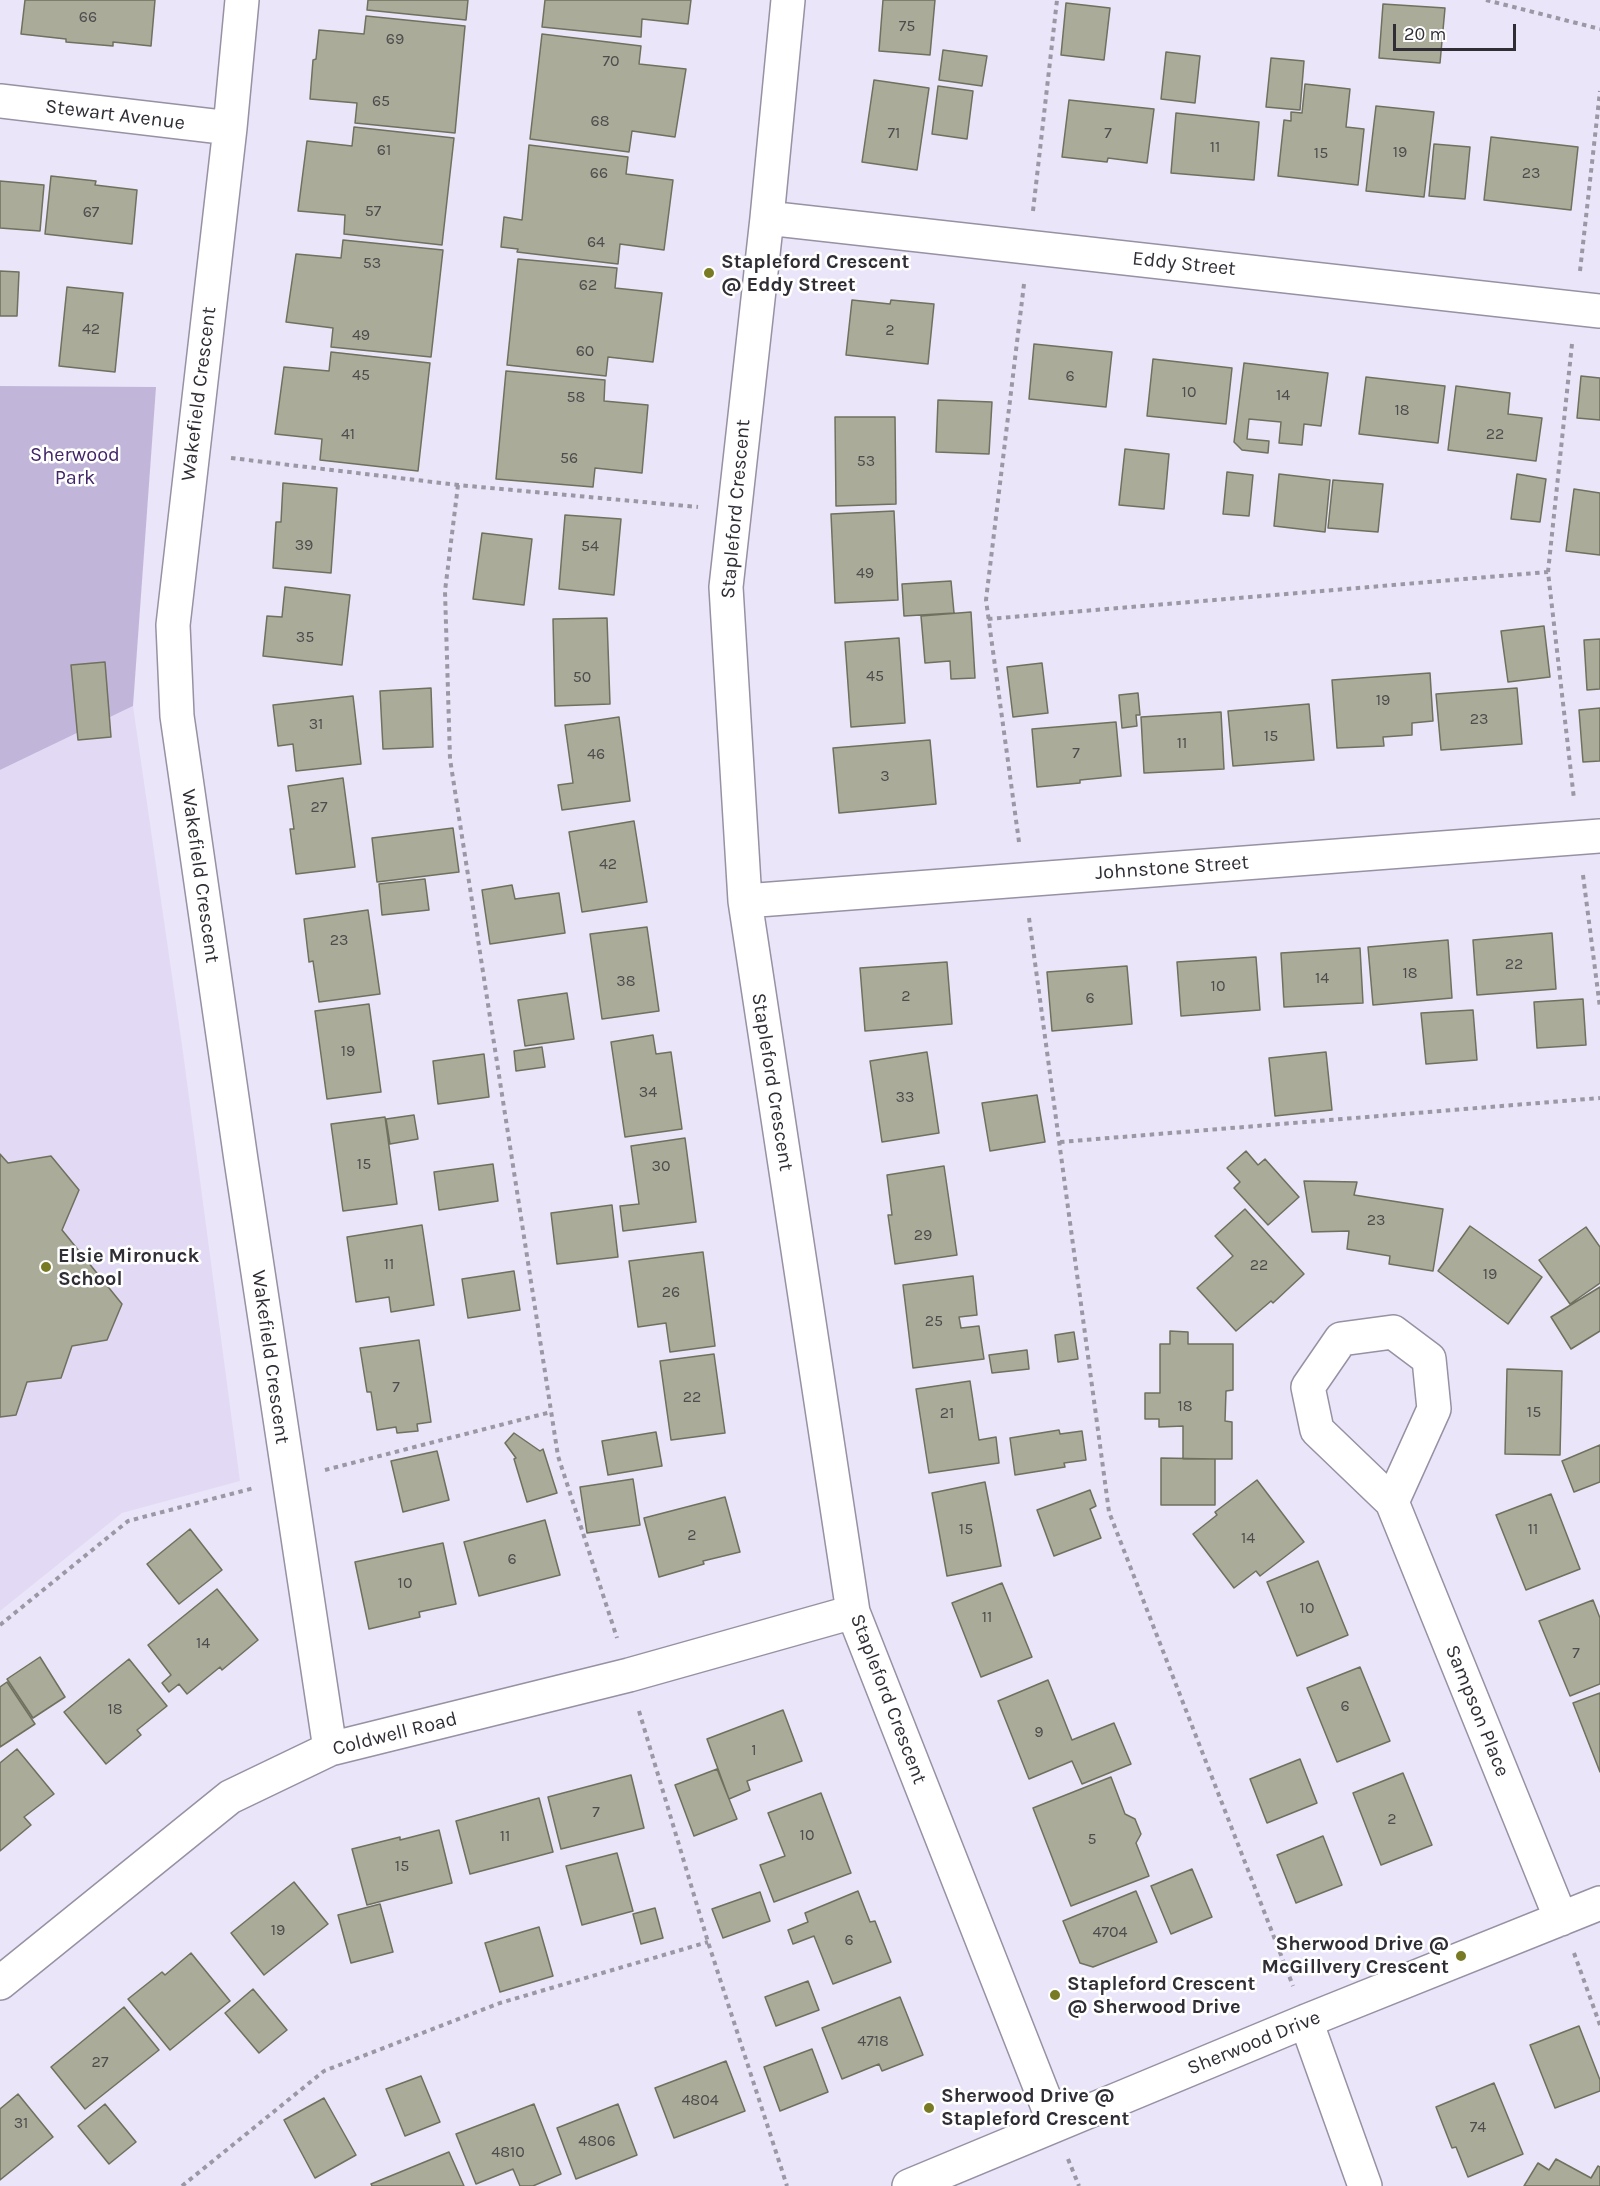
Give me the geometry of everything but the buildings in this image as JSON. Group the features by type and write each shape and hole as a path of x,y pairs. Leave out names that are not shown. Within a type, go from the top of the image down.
{"street":[{"name":"Wakefield Crescent","path":"242,0 230,128 173,625 177,716 244,1184 330,1749"},
{"name":"Stapleford Crescent","path":"788,0 767,218 726,587 745,901 853,1612 1055,2125"},
{"name":"Stewart Avenue","path":"0,101 230,128"},
{"name":"Eddy Street","path":"767,218 1588,310"},
{"name":"Johnstone Street","path":"745,901 1589,837"},
{"name":"Sampson Place","path":"1392,1502 1434,1409 1429,1359 1393,1332 1341,1339 1308,1387 1317,1430 1392,1502 1562,1919"},
{"name":"Coldwell Road","path":"0,1983 230,1797 330,1749 629,1675 853,1612"},
{"name":"Sherwood Drive","path":"909,2186 1306,2021 1600,1903"},
{"path":"1306,2021 1365,2186"}],"path":[{"path":"1057,0 986,600 988,619 1109,1512 1306,2021"},
{"path":"1485,0 1600,29"},
{"path":"1600,91 1588,310 1548,572 1589,837 1600,1008"},
{"path":"192,453 458,485 734,510"},
{"path":"458,485 445,591 450,759 558,1456 629,1675 708,1942 787,2186"},
{"path":"988,619 1548,572"},
{"path":"1059,1142 1600,1098"},
{"path":"1562,1919 1600,2025"},
{"path":"182,2186 324,2071 500,2003 708,1942"}],"shaded area":[{"path":"133,706 183,1052 240,1481 122,1513 0,1611 0,770"}],"green space":[{"name":"Sherwood Park","path":"0,386 156,387 133,706 0,770"}],"place":[{"name":"Stapleford Crescent @ Eddy Street","path":"709,273"},
{"name":"Elsie Mironuck School","path":"46,1267"},
{"name":"Sherwood Drive @ McGillvery Crescent","path":"1461,1956"},
{"name":"Stapleford Crescent @ Sherwood Drive","path":"1055,1995"},
{"name":"Sherwood Drive @ Stapleford Crescent","path":"929,2108"}]}
